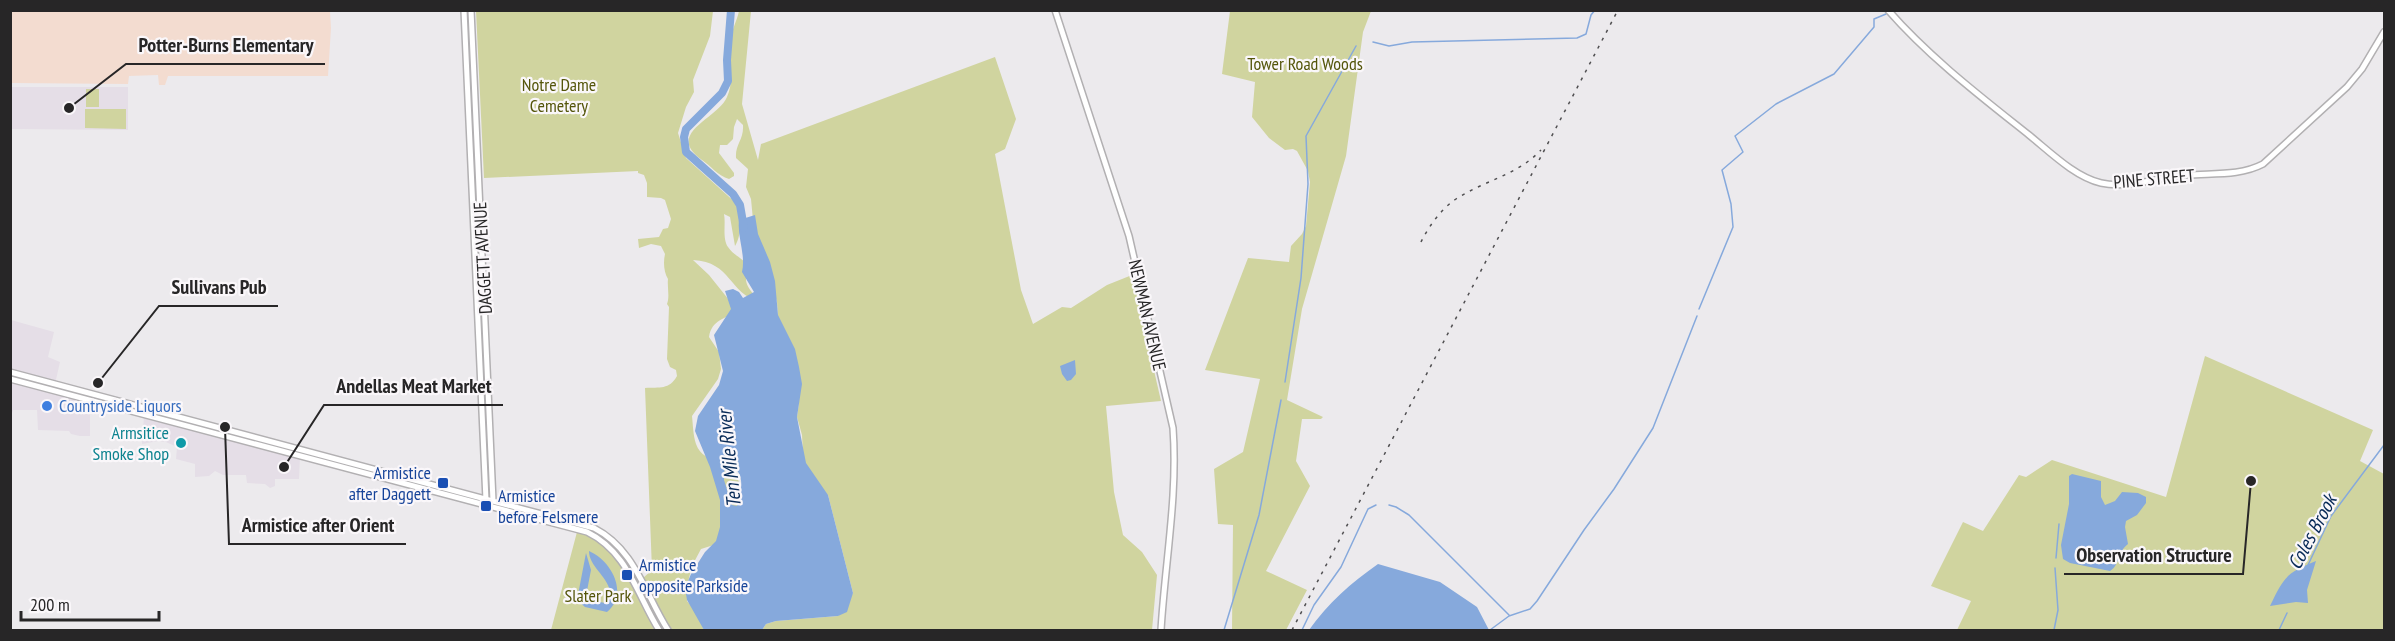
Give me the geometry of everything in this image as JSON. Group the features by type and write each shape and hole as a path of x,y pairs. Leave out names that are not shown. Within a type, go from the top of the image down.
{"main road":[{"name":"DAGGETT AVENUE","path":"464,10 486,502"},
{"name":"DAGGETT AVENUE","path":"471,10 494,503"},
{"name":"NEWMAN AVENUE","path":"1055,10 1129,236 1173,428 1173,490 1161,630"},
{"name":"PINE STREET","path":"1888,10 1925,48 2044,147 2089,179 2112,184 2246,171 2264,164 2347,87 2362,69 2385,32"},
{"path":"10,372 486,502"},
{"path":"10,379 486,502 581,523 604,534 631,561 668,630"},
{"path":"494,503 587,532 603,542 628,570 659,630"}],"shaded area":[{"path":"11,10 330,11 328,76 168,76 165,85 159,85 158,75 129,76 128,84 11,83"},
{"path":"11,87 128,87 128,130 11,129"},
{"path":"11,320 54,332 48,357 60,362 55,384 38,381 38,385 90,402 90,436 71,434 69,431 38,430 37,410 13,410 11,416"},
{"path":"144,416 300,457 299,479 275,479 275,486 270,488 265,484 247,483 246,475 223,475 215,471 209,476 195,477 195,464 176,459 177,447 158,441 142,444"}],"green space":[{"path":"476,11 713,11 710,36 693,80 694,92 686,107 678,133 686,158 737,204 739,236 735,246 730,217 724,214 725,239 730,250 749,267 746,282 760,302 742,292 715,266 693,260 709,275 737,310 716,323 711,331 709,337 719,352 721,369 718,379 692,416 694,437 698,448 706,456 731,470 738,478 740,489 735,511 720,543 701,549 692,566 687,586 687,601 699,615 704,630 551,630 577,532 586,534 601,543 630,579 643,578 652,570 645,388 667,386 677,376 676,370 670,367 667,359 669,307 667,304 668,279 664,267 665,254 661,246 651,244 639,248 638,239 659,237 663,229 668,228 671,219 665,200 647,197 647,183 644,175 638,171 484,178"},
{"path":"739,11 751,11 742,104 758,160 761,144 995,57 1016,119 1005,149 995,154 1021,290 1033,324 1062,307 1071,308 1107,285 1132,275 1161,401 1106,406 1114,492 1123,535 1142,552 1157,575 1152,630 762,630 766,624 776,621 838,616 853,593 828,495 805,492 802,435 797,417 799,403 780,348 777,302 753,220 751,199 746,187 748,169 736,158 743,125 737,119 733,139 727,145 720,145 719,153 734,173 734,176 729,179 702,160 692,150 689,142 691,134 722,105 727,97 731,84 730,42"},
{"name":"Tower Road Woods","path":"1230,11 1371,11 1363,32 1346,156 1302,309 1287,400 1323,417 1321,419 1302,419 1296,461 1310,486 1266,571 1307,590 1286,630 1232,630 1233,525 1218,524 1214,469 1243,452 1260,379 1205,370 1248,258 1289,262 1291,246 1306,226 1310,182 1308,171 1297,151 1285,150 1269,138 1252,117 1255,82 1222,74"},
{"path":"86,89 99,89 99,107 86,107"},
{"path":"85,109 126,109 126,129 85,128"},
{"path":"2205,356 2373,430 2360,461 2384,474 2384,630 1957,630 1971,601 1931,586 1963,522 1983,531 2019,475 2026,477 2052,460 2166,497"}],"water":[{"path":"755,215 758,234 770,262 775,281 778,315 795,349 799,367 802,384 797,417 806,463 828,495 853,593 847,612 838,616 776,621 766,624 762,630 704,630 687,600 685,588 705,552 716,541 720,527 720,500 710,467 695,431 698,416 719,385 723,371 714,335 731,309 725,291 733,289 743,298 754,292 742,272 739,220","holes":["725,465 737,470 741,481 737,506 732,505 724,480"]},
{"path":"1075,360 1076,374 1067,381 1060,366"},
{"path":"2072,474 2101,481 2101,497 2105,505 2115,501 2122,492 2138,493 2146,497 2146,503 2137,515 2126,521 2128,544 2110,571 2070,563 2063,559 2061,545 2069,504 2069,476"},
{"path":"589,551 605,562 615,578 617,596 607,612 585,607 577,600 586,553 591,570 586,596 605,603 610,591 592,561"},
{"path":"2316,561 2307,590 2308,603 2296,602 2270,606 2287,577"},
{"path":"1378,564 1440,582 1477,607 1489,630 1309,630 1340,594"}],"waterway":[{"name":"Ten Mile River","path":"731,10 727,60 728,81 722,93 686,129 684,137 686,152 733,194 740,205 744,228"},
{"path":"1373,42 1389,46 1412,42 1577,38 1586,34 1591,15 1595,10"},
{"path":"1699,309 1733,227 1731,204 1722,170 1743,152 1735,136 1776,104 1834,74 1874,27 1874,19 1886,14"},
{"path":"1285,382 1301,278 1308,184 1306,136 1356,46"},
{"path":"1490,630 1509,616 1530,609 1614,489 1653,428 1697,316"},
{"path":"1224,630 1259,515 1281,400"},
{"name":"Coles Brook","path":"2308,565 2331,516 2384,445"},
{"path":"1302,630 1314,605 1341,567 1368,509 1376,505"},
{"path":"1389,505 1409,515 1509,615"},
{"path":"2056,558 2059,524"},
{"path":"2054,630 2058,610 2055,568"},
{"name":"Coles Brook","path":"2279,630 2287,613"}],"railway":[{"path":"1292,630 1618,10"},
{"path":"1421,242 1436,218 1456,199 1511,172 1541,150"}],"place":[{"name":"Potter-Burns Elementary","path":"69,108"},
{"name":"Sullivans Pub","path":"98,383"},
{"name":"Countryside Liquors","path":"47,406"},
{"name":"Armistice after Orient","path":"225,427"},
{"name":"Armsitice Smoke Shop","path":"181,443"},
{"name":"Andellas Meat Market","path":"284,467"},
{"name":"Observation Structure","path":"2251,481"},
{"name":"Armistice after Daggett","path":"443,483"},
{"name":"Armistice before Felsmere","path":"486,506"},
{"name":"Armistice opposite Parkside","path":"627,575"}],"park label":[{"name":"Notre Dame Cemetery","path":"559,95"},
{"name":"Slater Park","path":"598,596"}]}
